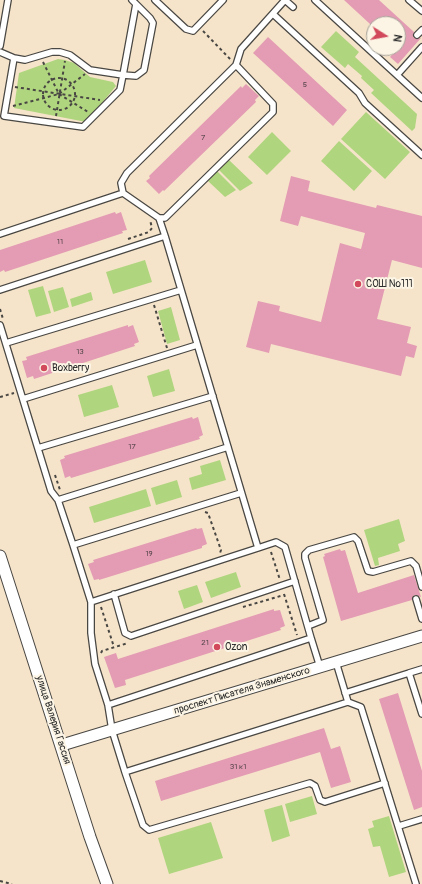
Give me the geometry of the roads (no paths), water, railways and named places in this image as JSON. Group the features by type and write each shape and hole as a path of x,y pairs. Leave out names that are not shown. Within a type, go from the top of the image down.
{"street":[{"name":"улица Валерия Гассия","path":"0,556 62,745 90,837 107,884"},
{"name":"проспект Писателя Знаменского","path":"62,745 422,636"}],"lane":[{"path":"0,46 8,0"},
{"path":"155,0 186,29 193,31 223,0"},
{"path":"122,193 121,183 127,173 236,65 241,48 285,0 292,7"},
{"path":"315,0 422,98"},
{"path":"409,0 422,12"},
{"path":"14,58 4,116 83,127 120,90 134,2"},
{"path":"0,52 14,58 25,60 52,52 66,54 90,70 136,76 144,70 152,23 150,18 134,2"},
{"path":"273,14 359,93 365,103 422,153"},
{"path":"417,35 422,30"},
{"path":"397,75 422,47"},
{"path":"122,193 159,218 165,218 273,112 273,104 236,65"},
{"path":"0,234 122,193"},
{"path":"159,218 258,548"},
{"path":"0,290 165,236"},
{"path":"6,343 181,290"},
{"path":"0,325 51,492 58,500 91,602 91,633 95,664 108,705 112,730 142,825 150,830 310,783 315,786 320,800 325,802 385,783"},
{"path":"23,399 197,345"},
{"path":"38,448 213,396"},
{"path":"58,500 228,447"},
{"path":"73,545 242,493"},
{"path":"308,626 323,620 304,554 308,550 354,537 358,541 368,571 373,572 411,561 416,566 422,587"},
{"path":"91,602 276,542 285,547 320,667"},
{"path":"114,594 125,633 131,636 295,581"},
{"path":"416,599 422,620"},
{"path":"108,705 311,638"},
{"path":"336,662 348,702"},
{"path":"345,694 422,669"},
{"path":"409,673 422,714"},
{"path":"126,772 348,702 361,707 417,884 422,882"},
{"path":"398,826 422,819"}],"place":[{"name":"СОШ №111","path":"358,284"},
{"name":"Boxberry","path":"44,368"},
{"name":"Ozon","path":"217,647"}]}
